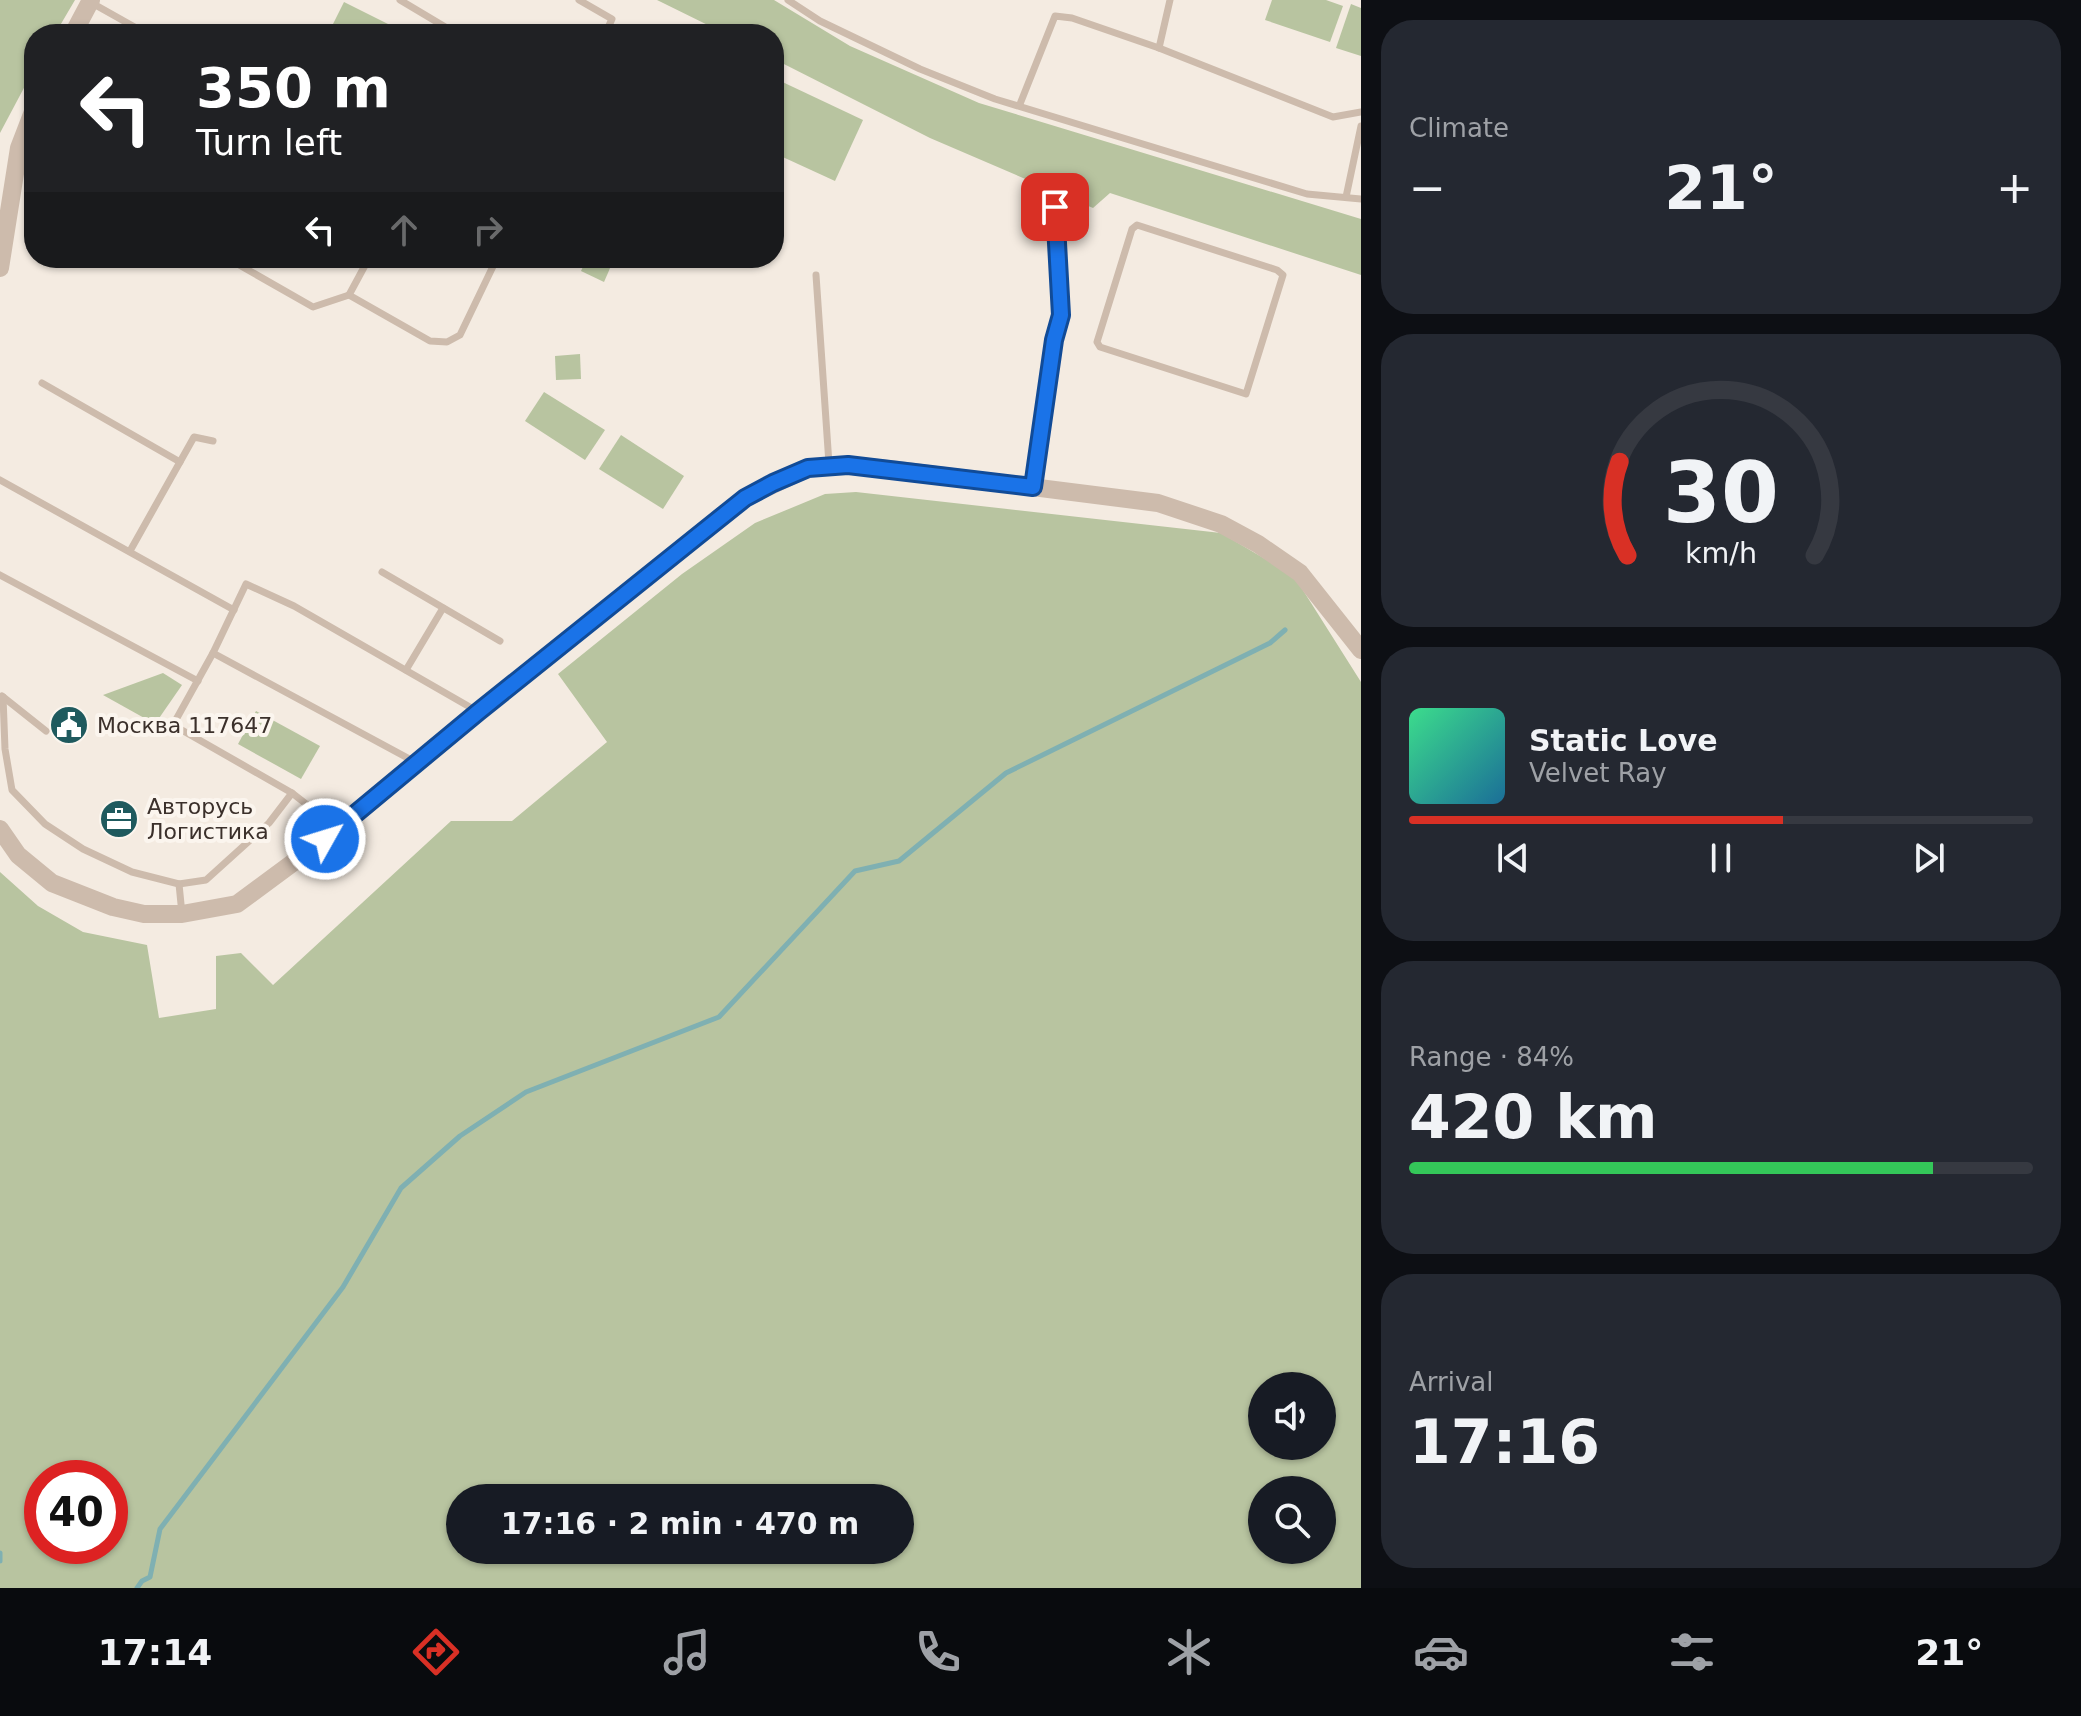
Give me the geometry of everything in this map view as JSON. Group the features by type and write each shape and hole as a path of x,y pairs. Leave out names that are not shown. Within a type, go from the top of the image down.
{"street":[{"path":"78,24 90,1"},
{"path":"0,268 24,159"},
{"path":"0,829 18,855 52,883 113,907 144,914 182,914 237,904 338,829 478,712 745,498 808,468 848,465 898,470 1158,503 1221,524 1258,544 1300,573 1361,650"}],"lane":[{"path":"400,0 440,24"},
{"path":"579,0 612,19 610,24"},
{"path":"788,0 820,21 920,69 995,99 1020,104 1307,194 1361,199"},
{"path":"1159,48 1170,0"},
{"path":"90,1 130,24"},
{"path":"1020,104 1055,16 1072,18 1159,48 1333,117 1361,112"},
{"path":"1346,197 1361,126"},
{"path":"1033,487 1054,340 1061,315 1055,207"},
{"path":"1137,225 1277,270 1283,275 1246,394 1100,347 1097,342 1132,229 1137,225"},
{"path":"245,268 313,307 349,295 364,268"},
{"path":"349,295 430,341 447,342 460,335 492,268"},
{"path":"816,275 829,467"},
{"path":"42,383 180,462"},
{"path":"130,551 194,437 213,441"},
{"path":"0,480 234,610"},
{"path":"382,572 500,641"},
{"path":"0,575 198,681"},
{"path":"338,829 292,793 173,725 213,653 246,584 294,606 478,712"},
{"path":"406,670 443,608"},
{"path":"213,653 417,763"},
{"path":"1,696 12,790 45,824 83,849 132,872 179,884 206,880 269,823 292,793"},
{"path":"1,696 46,731"},
{"path":"179,884 182,914"}],"green space":[{"path":"0,0 75,0 61,24 24,24 24,88 0,133"},
{"path":"657,0 774,0 850,46 979,103 1361,219 1361,275 1110,193 1093,208 930,138 784,64 784,24 706,24"},
{"path":"1272,0 1326,0 1343,6 1330,42 1265,20"},
{"path":"344,2 388,24 333,24"},
{"path":"1351,4 1361,8 1361,56 1336,48"},
{"path":"784,83 863,120 835,181 784,158"},
{"path":"582,268 610,268 604,282 581,271"},
{"path":"580,354 581,379 556,380 555,356"},
{"path":"544,392 605,430 585,460 525,421"},
{"path":"621,435 684,476 663,509 599,469"},
{"path":"856,492 1221,533 1294,576 1361,682 1361,1588 0,1588 0,872 38,906 83,932 147,945 159,1018 216,1009 216,956 241,953 273,985 451,821 512,821 607,742 558,674 682,574 755,523 825,494"},
{"path":"163,673 182,685 155,724 103,695"},
{"path":"256,711 320,746 301,779 238,744"}],"waterway":[{"path":"137,1588 150,1577 160,1529 343,1287 401,1188 460,1136 526,1092 719,1017 855,871 899,861 1006,773 1270,643 1285,630"},
{"path":"0,1553 0,1561"}],"place":[{"name":"Москва 117647","path":"69,725"},
{"name":"Авторусь Логистика","path":"119,819"}],"route":[{"path":"325,839 745,498 773,483 808,468 848,465 1033,487 1054,340 1061,315 1055,207"}]}
